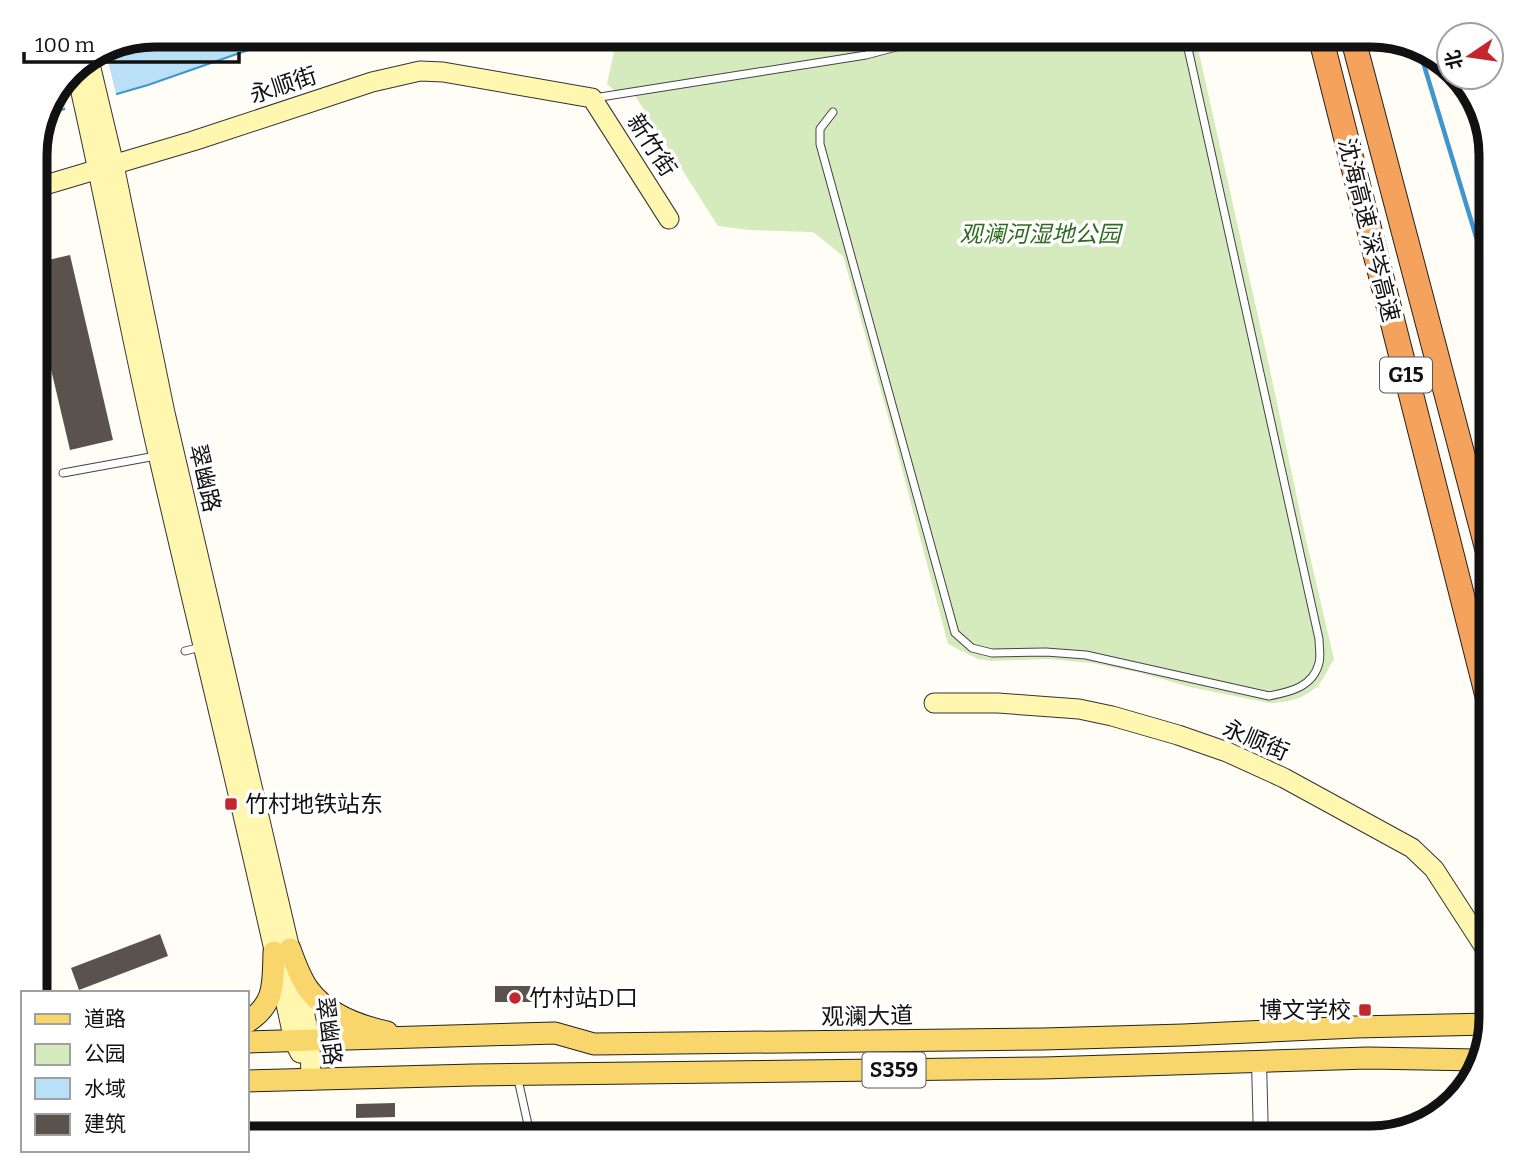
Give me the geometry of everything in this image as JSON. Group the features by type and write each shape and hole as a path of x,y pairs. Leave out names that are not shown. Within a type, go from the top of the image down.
{"highway":[{"name":"沈海高速 深岑高速","path":"1323,47 1479,663"},
{"name":"沈海高速 深岑高速","path":"1355,47 1479,517"}],"main road":[{"name":"翠幽路","path":"90,70 99,137"},
{"name":"永顺街","path":"47,184 193,141 372,82 420,71 468,75 593,98"},
{"name":"翠幽路","path":"79,79 99,137 164,413 203,647"},
{"name":"新竹街","path":"593,98 669,219"},
{"name":"翠幽路","path":"106,167 136,358 158,456 312,1080"},
{"name":"永顺街","path":"934,703 998,703 1079,709 1178,735 1227,752 1284,778 1412,848 1434,869 1479,938"},
{"path":"248,1021 270,999 282,951 295,964 308,989 323,1005 368,1028 417,1037"},
{"name":"观澜大道","path":"248,1042 555,1033 594,1044 902,1042 1478,1024"},
{"name":"S359","path":"248,1081 928,1070 1368,1058 1470,1060"}],"street":[{"path":"1259,1062 1261,1126"}],"lane":[{"path":"593,98 866,55 896,47"},
{"path":"833,112 820,129 820,144 955,633 972,649 992,653 1046,652 1086,655 1269,696 1293,691 1310,681 1320,662 1319,639 1188,47"},
{"path":"64,473 158,456"},
{"path":"517,1075 528,1126"}],"green space":[{"name":"观澜河湿地公园","path":"615,47 1198,47 1334,659 1320,683 1296,699 1269,703 1092,663 1049,659 978,659 948,644 843,256 813,232 718,226 630,88 615,91 607,84"}],"water":[{"path":"155,47 258,47 254,48 148,85 56,111 70,89 84,74 120,53"}],"pier":[{"path":"107,59 117,98 66,112 63,99 70,89 84,74"}],"building":[{"path":"70,255 113,440 70,450 47,352 47,260"},
{"path":"160,934 168,956 79,990 71,968"},
{"name":"竹村站D口","path":"495,986 535,986 535,1002 495,1002"},
{"path":"395,1103 395,1117 356,1118 356,1104"},
{"path":"248,1122 297,1122 297,1126 248,1126"}],"waterway":[{"path":"1423,60 1479,246"}],"place":[{"name":"竹村地铁站东","path":"231,804"},
{"name":"竹村站D口","path":"515,998"},
{"name":"博文学校","path":"1365,1010"}]}
